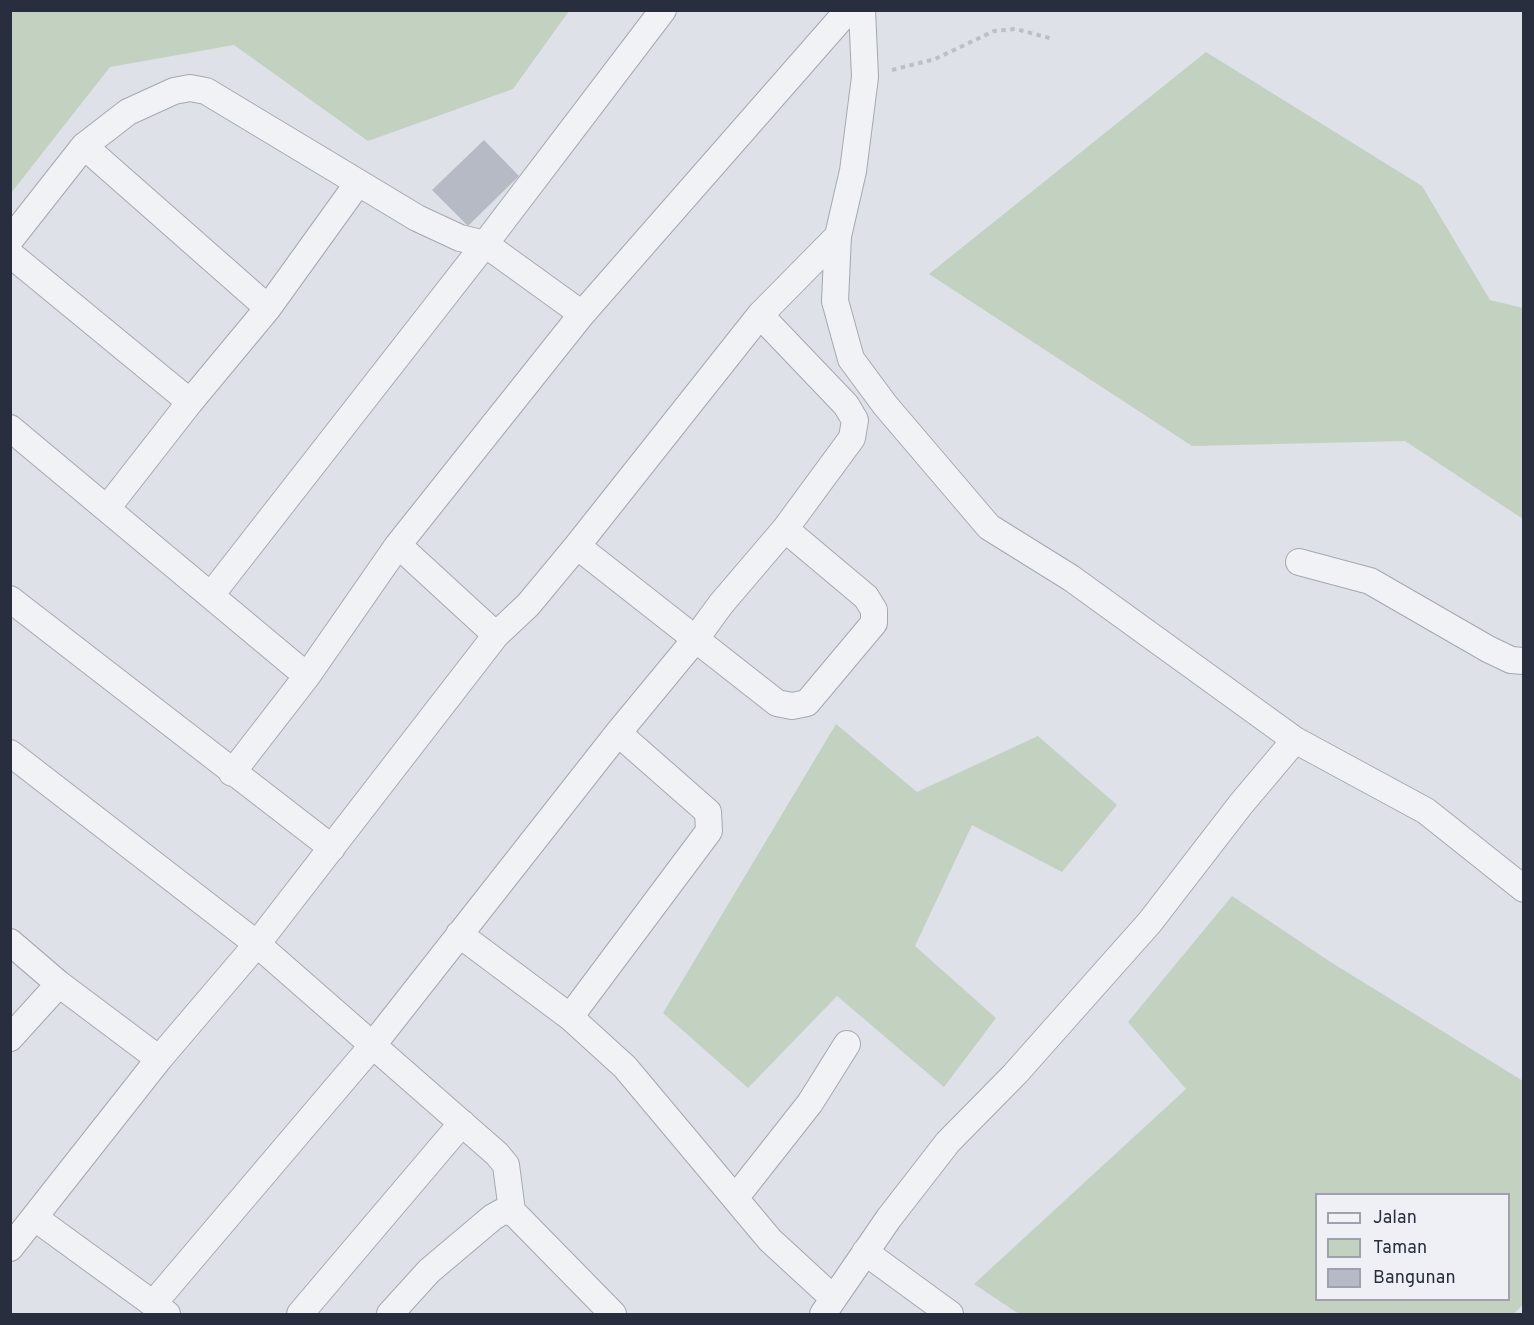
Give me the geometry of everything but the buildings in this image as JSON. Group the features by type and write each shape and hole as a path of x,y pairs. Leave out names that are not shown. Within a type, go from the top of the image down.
{"street":[{"path":"212,595 485,244 663,10"},
{"path":"853,13 865,76 853,171 838,236 835,301 850,359 885,405 989,527 1071,578 1295,740 1426,812 1524,889"},
{"path":"232,773 307,676 398,545 582,314 853,13"},
{"path":"10,240 84,146 128,112 174,91 190,88 206,91 417,218 460,238 485,244 582,314"},
{"path":"84,146 268,308"},
{"path":"108,507 190,402 268,308 358,183"},
{"path":"10,1248 159,1059 257,944 496,634 528,605 577,546 760,315 838,236"},
{"path":"10,254 190,402"},
{"path":"34,1218 160,1309 372,1046 721,604 785,530 852,438 855,420 846,405 760,315"},
{"path":"10,428 108,507 307,676"},
{"path":"577,546 694,641 777,704 792,706 807,703 874,623 874,610 866,597 785,530"},
{"path":"398,545 496,634"},
{"path":"1299,562 1370,581 1511,660 1524,661"},
{"path":"10,599 232,773 332,848"},
{"path":"570,1017 709,831 708,812 618,733"},
{"path":"459,934 570,1017 625,1067 828,1306 865,1252 948,1142 1016,1074 1150,922 1241,804 1295,740"},
{"path":"10,753 257,944 462,1123 506,1165 512,1211 613,1314"},
{"path":"10,942 58,984 159,1059"},
{"path":"10,1038 58,984"},
{"path":"736,1197 810,1103 847,1044"},
{"path":"300,1314 462,1123"},
{"path":"390,1314 429,1271 493,1217 502,1212 512,1211"},
{"path":"865,1252 950,1314"}],"path":[{"path":"865,76 935,59 994,31 1016,29 1053,39"}],"green space":[{"path":"11,10 569,11 513,89 368,141 234,45 110,67 11,193"},
{"path":"1206,52 1422,186 1490,300 1523,308 1523,519 1405,441 1192,446 929,274"},
{"path":"836,724 917,792 1038,736 1117,805 1062,872 972,825 915,946 996,1018 944,1087 837,996 748,1088 663,1013"},
{"path":"1232,896 1329,961 1523,1081 1524,1303 1514,1314 1019,1314 974,1284 1186,1089 1128,1022"}]}
